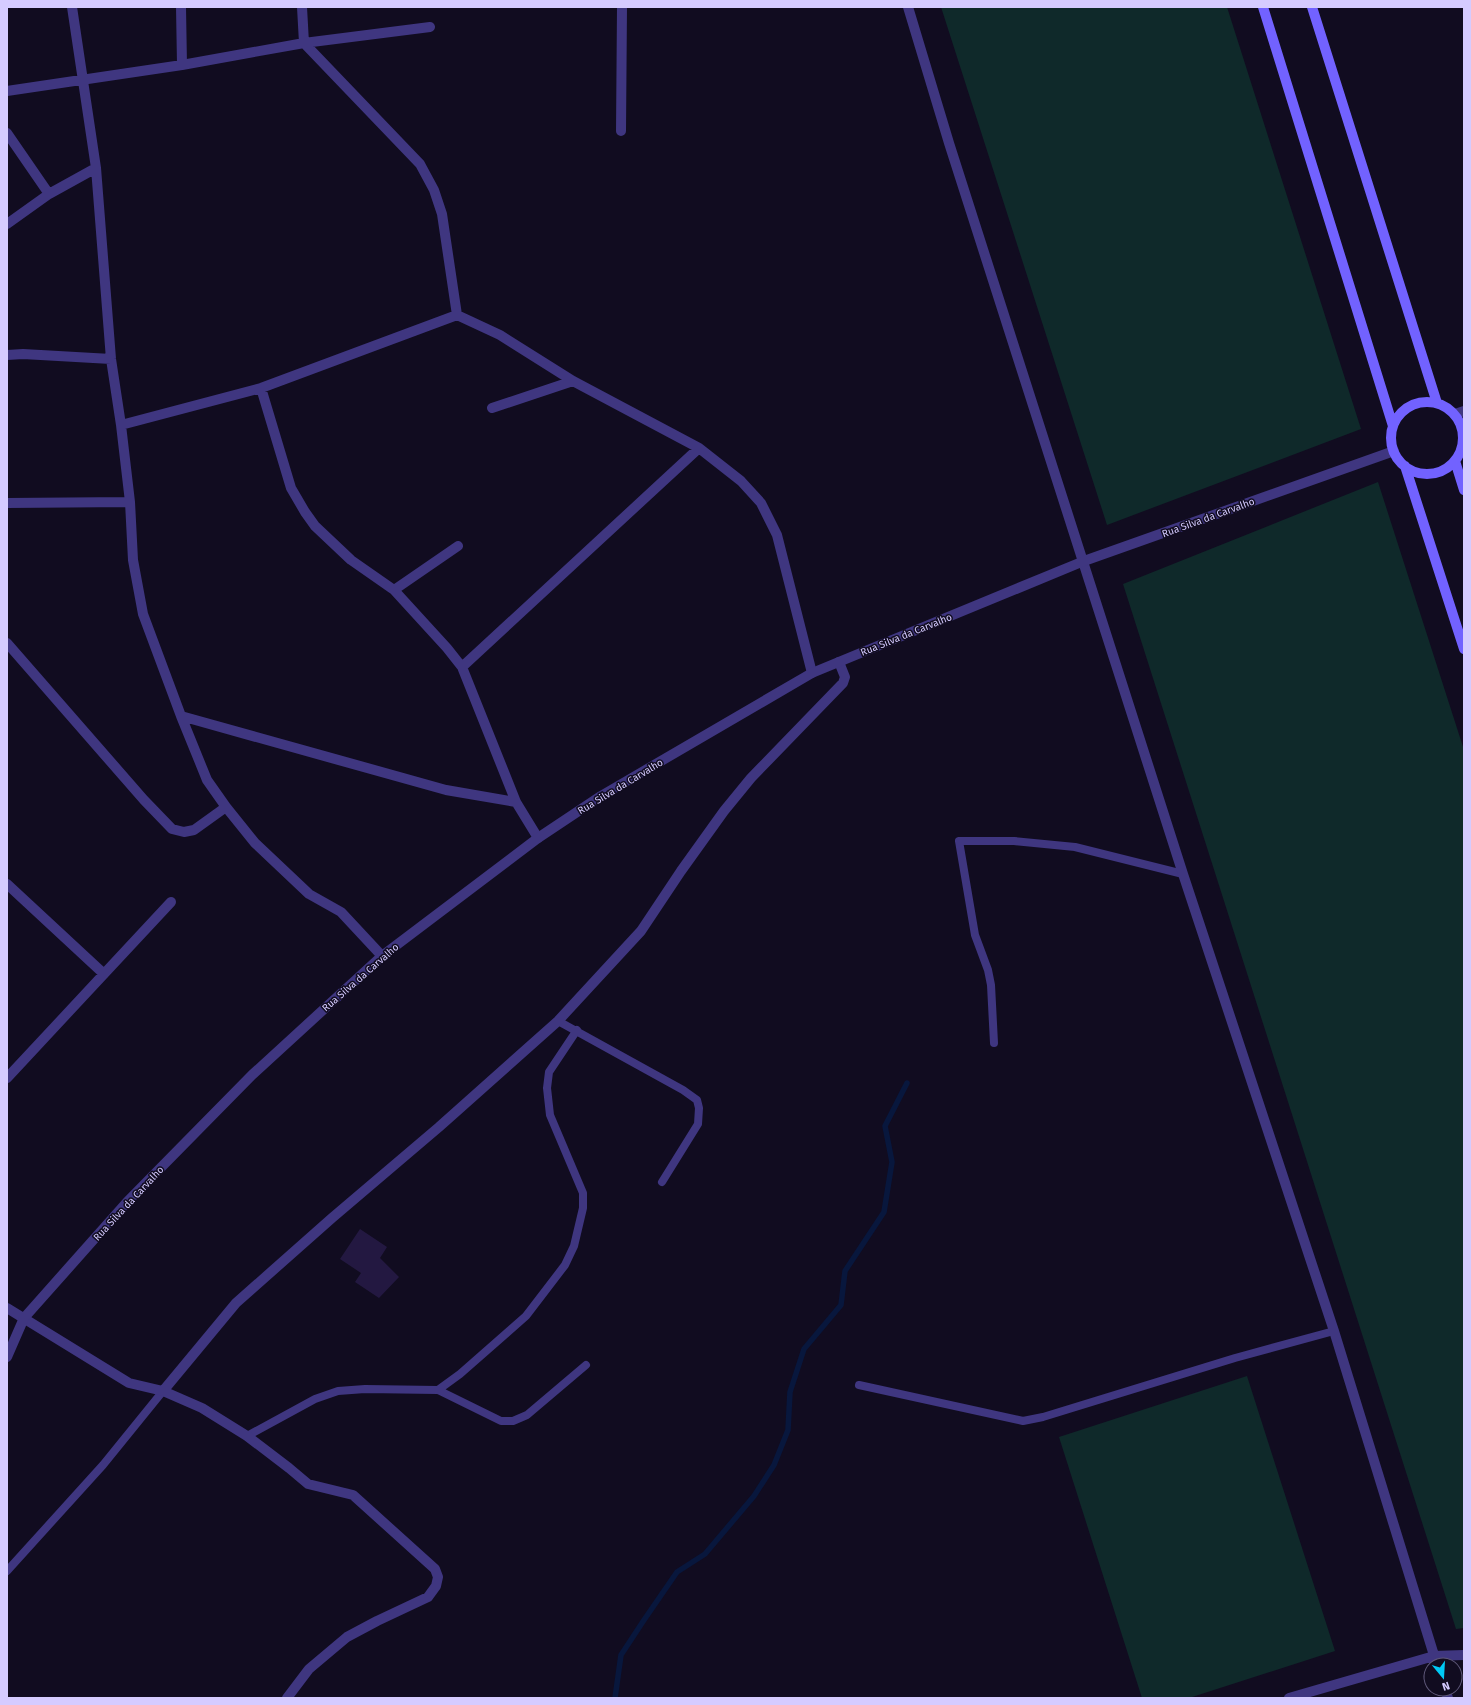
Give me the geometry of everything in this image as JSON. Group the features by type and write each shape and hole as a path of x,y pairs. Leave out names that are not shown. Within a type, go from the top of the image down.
{"main road":[{"path":"1262,7 1393,426 1392,438 1396,457 1405,466 1422,473 1434,473 1446,469 1455,461 1463,449 1464,435 1459,420 1459,412 1437,403 1425,402 1413,404 1403,411 1393,426"},
{"path":"1312,7 1437,403"},
{"path":"1455,461 1464,490"},
{"path":"1405,466 1464,648"}],"street":[{"path":"72,7 96,168 111,359 121,425 130,502 133,560 143,614 181,716 207,780 226,807 255,843 308,894 341,912 382,956"},
{"path":"181,7 182,66"},
{"path":"302,7 304,43 420,164 434,190 442,214 457,315"},
{"path":"621,131 622,7"},
{"path":"908,7 952,150 1183,874 1334,1332 1434,1657"},
{"path":"7,90 182,66 304,43 430,27"},
{"path":"7,133 49,194"},
{"path":"7,224 49,194 96,168"},
{"path":"121,425 261,388 457,315 500,335 573,381 699,448 741,481 762,503 777,535 812,673"},
{"path":"7,355 23,354 111,359"},
{"path":"492,408 573,381"},
{"path":"261,388 291,488 305,512 315,526 351,560 394,590 447,648 462,667 516,802 538,838"},
{"path":"462,667 699,448"},
{"name":"Rua Silva da Carvalho","path":"7,1357 24,1318 127,1202 247,1080 382,956 538,838 601,796 812,673 1084,562 1394,451"},
{"path":"7,503 130,502"},
{"path":"394,590 458,546"},
{"path":"7,643 144,800 172,829 184,832 194,830 226,807"},
{"path":"162,1391 236,1303 558,1021 641,931 681,871 724,811 751,778 844,683 845,677 839,662"},
{"path":"181,716 446,790 516,802"},
{"path":"7,884 104,974"},
{"path":"7,1078 171,902"},
{"path":"7,1308 129,1383 162,1391 202,1408 247,1436 308,1484 353,1495 435,1569 438,1577 436,1586 428,1596 347,1637 309,1669 287,1698"},
{"path":"1289,1698 1423,1664"}],"lane":[{"path":"994,1042 991,985 988,970 975,934 959,841 1014,841 1075,847 1183,874"},
{"path":"558,1021 577,1030 683,1090 697,1100 699,1108 698,1124 662,1182"},
{"path":"438,1390 460,1374 526,1316 565,1265 574,1246 583,1208 583,1193 550,1115 547,1088 548,1072 577,1030"},
{"path":"859,1385 1023,1421 1043,1417 1235,1358 1334,1332"},
{"path":"247,1436 315,1399 338,1391 365,1389 438,1390 501,1421 513,1420 527,1415 586,1365"},
{"path":"7,1571 103,1465 162,1391"}],"green space":[{"path":"941,7 1227,7 1361,429 1107,525"},
{"path":"1378,482 1464,750 1464,1628 1456,1629 1123,584"},
{"path":"1247,1376 1335,1651 1189,1698 1142,1698 1059,1437"}],"building":[{"path":"360,1229 387,1247 380,1258 399,1277 379,1298 355,1282 361,1273 340,1259"}],"waterway":[{"path":"615,1698 621,1655 644,1620 677,1572 705,1554 754,1496 774,1465 788,1430 790,1392 804,1349 841,1305 845,1271 884,1212 892,1162 885,1126 907,1083"}]}
